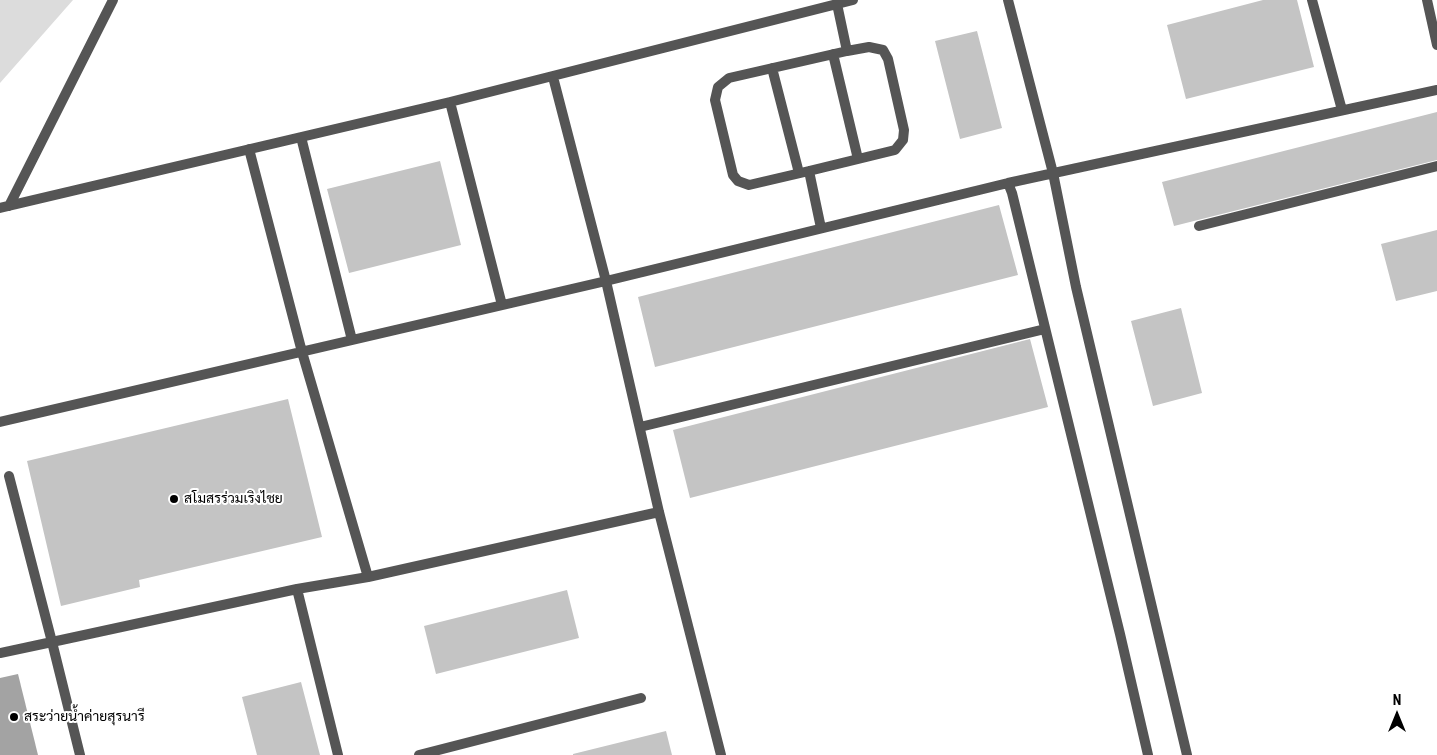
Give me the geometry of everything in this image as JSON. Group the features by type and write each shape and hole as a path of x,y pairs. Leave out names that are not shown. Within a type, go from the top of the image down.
{"lane":[{"path":"4,207 113,0"},
{"path":"4,207 450,102 853,0"},
{"path":"1008,0 1053,173 1076,287 1187,755"},
{"path":"1312,0 1342,110"},
{"path":"1427,0 1437,45"},
{"path":"837,4 847,51"},
{"path":"869,46 883,50 888,59 904,130 903,140 895,150 749,185 738,181 733,175 715,100 718,87 729,78 847,51 869,46"},
{"path":"833,54 858,159"},
{"path":"772,68 821,228"},
{"path":"553,76 606,281 659,512 721,755"},
{"path":"0,422 606,281 1008,183 1437,90"},
{"path":"450,102 502,305"},
{"path":"302,137 352,340"},
{"path":"249,149 302,352 368,577"},
{"path":"1199,226 1437,166"},
{"path":"1008,183 1118,624 1148,755"},
{"path":"640,428 1045,329"},
{"path":"9,476 80,755"},
{"path":"0,653 297,589 368,577 659,512"},
{"path":"297,589 338,755"},
{"path":"419,755 641,698"}],"shaded area":[{"path":"0,0 73,0 0,83"},
{"name":"สระว่ายนํ้าค่ายสุรนารี","path":"18,674 38,755 0,755 0,678"}],"building":[{"path":"1263,0 1297,0 1314,67 1186,99 1167,25"},
{"path":"977,31 1002,128 960,139 935,41"},
{"path":"1437,112 1437,160 1174,226 1162,182"},
{"path":"440,161 461,245 349,273 327,189"},
{"path":"999,205 1018,275 655,367 638,297"},
{"path":"1437,230 1437,291 1396,301 1381,244"},
{"path":"1181,308 1202,393 1153,406 1131,321"},
{"path":"1030,339 1048,407 690,498 673,430"},
{"name":"สโมสรร่วมเริงไชย","path":"288,399 322,537 139,580 140,587 61,606 27,461"},
{"path":"567,590 579,638 436,674 424,626"},
{"path":"301,682 320,755 257,755 242,697"},
{"path":"666,731 672,755 573,755 573,754"}],"place":[{"name":"สโมสรร่วมเริงไชย","path":"174,499"},
{"name":"สระว่ายนํ้าค่ายสุรนารี","path":"14,717"}]}
